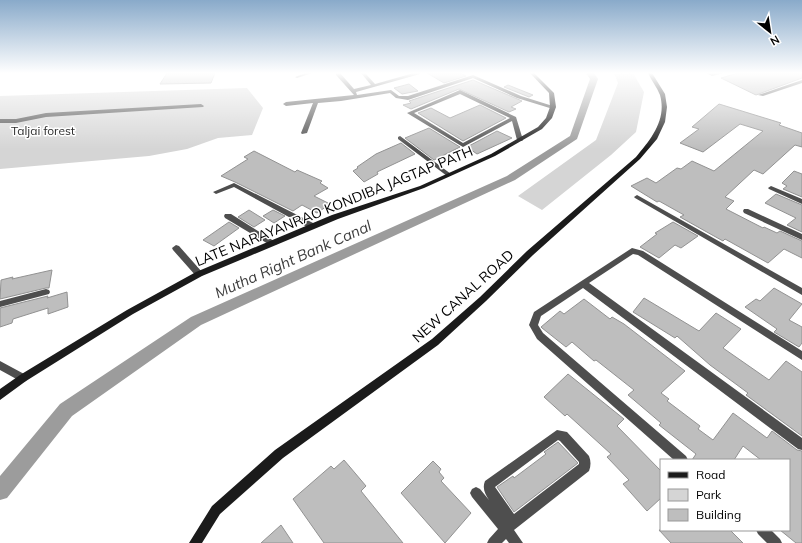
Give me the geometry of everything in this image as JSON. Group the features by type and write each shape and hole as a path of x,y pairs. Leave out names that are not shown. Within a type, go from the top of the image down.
{"street":[{"path":"286,104 341,98"},
{"path":"445,98 410,113 463,145 514,118"},
{"path":"473,98 514,118 520,140"},
{"path":"524,98 553,107 552,98"},
{"name":"NEW CANAL ROAD","path":"195,543 216,510 279,454 435,342 483,299 530,253 638,158 654,139 662,122 664,107 663,98"},
{"path":"304,133 316,102"},
{"path":"0,121 16,121 46,115 201,106"},
{"name":"LATE NARAYANRAO KONDIBA JAGTAP PATH","path":"0,395 22,378 130,312 199,274 335,216 422,187 493,155 540,128 549,118 553,107"},
{"path":"400,138 448,175"},
{"path":"216,192 234,185 312,226"},
{"path":"771,188 802,202"},
{"path":"637,197 802,292"},
{"path":"746,211 802,237"},
{"path":"228,216 273,243"},
{"path":"176,248 199,274"},
{"path":"681,459 540,336 533,325 537,314 632,251 640,253 802,356"},
{"path":"584,284 802,445"},
{"path":"0,304 46,292"},
{"path":"0,365 22,378"},
{"path":"493,543 509,526 585,467 585,460 563,436 557,435 489,485 490,491 509,526 517,543"},
{"path":"476,493 509,526"},
{"path":"763,531 776,543"}],"green space":[{"name":"Taljai forest","path":"0,98 255,98 263,108 252,135 218,138 187,149 149,156 0,169"},
{"path":"612,98 643,98 636,132 611,155 542,210 518,196 596,140"}],"building":[{"path":"417,98 437,98 411,109 403,105 411,103 409,101"},
{"path":"479,98 516,98 522,101 511,107 516,109 509,112"},
{"path":"719,104 781,123 779,125 802,133 802,147 795,145 763,174 754,170 725,197 734,201 726,209 763,228 764,227 777,233 780,231 802,241 802,258 784,249 768,263 725,239 723,241 680,217 684,215 659,201 657,202 631,186 647,178 656,183 677,168 681,169 692,161 714,171 763,131 740,124 703,152 680,143 699,129 692,127"},
{"path":"480,105 506,118 463,141 418,113 431,108 450,118"},
{"path":"429,128 460,147 434,160 405,138"},
{"path":"497,131 512,138 477,154 467,147"},
{"path":"401,143 415,154 377,172 378,174 364,182 353,171 376,154"},
{"path":"254,151 295,172 297,170 322,181 320,183 328,188 314,196 330,204 317,213 302,205 293,211 221,176 248,159 244,157"},
{"path":"794,171 802,174 802,197 783,189 787,186 782,183"},
{"path":"776,194 802,205 802,232 787,225 796,218 765,203"},
{"path":"249,210 265,220 254,227 238,217"},
{"path":"273,210 285,216 274,223 263,216"},
{"path":"229,222 239,228 214,246 203,240"},
{"path":"673,222 698,236 681,248 675,245 659,258 640,247 657,234 655,233"},
{"path":"52,270 49,288 0,299 1,280"},
{"path":"774,288 802,304 789,320 802,327 802,343 799,347 774,332 777,329 745,307 756,299 760,301"},
{"path":"67,292 68,307 48,314 48,308 13,319 12,323 0,327 0,308"},
{"path":"644,298 699,331 716,313 741,329 723,348 769,380 786,361 802,372 802,436 746,395 748,393 710,365 677,336 675,338 633,312"},
{"path":"584,299 610,319 612,317 624,324 685,371 661,393 669,399 667,401 700,426 698,429 713,440 733,413 767,438 772,431 797,450 802,451 802,543 796,543 781,531 790,531 790,459 760,459 743,446 735,459 693,459 696,454 659,425 661,423 628,395 634,390 596,360 594,361 572,342 566,347 541,327 560,311 564,314"},
{"path":"568,374 624,419 617,426 660,470 660,499 647,511 623,484 629,480 607,457 611,454 567,414 565,416 544,397"},
{"path":"558,442 578,463 514,512 497,487 513,476 514,478 546,454 544,452"},
{"path":"344,460 366,486 361,491 403,543 324,543 293,499 331,466 334,469"},
{"path":"433,461 441,469 439,472 444,478 441,481 471,513 445,543 401,493"},
{"path":"281,525 293,543 261,543"},
{"path":"659,530 731,531 743,543 671,543"}],"waterway":[{"name":"Mutha Right Bank Canal","path":"0,491 66,410 196,321 511,178 574,137 587,98"}]}
